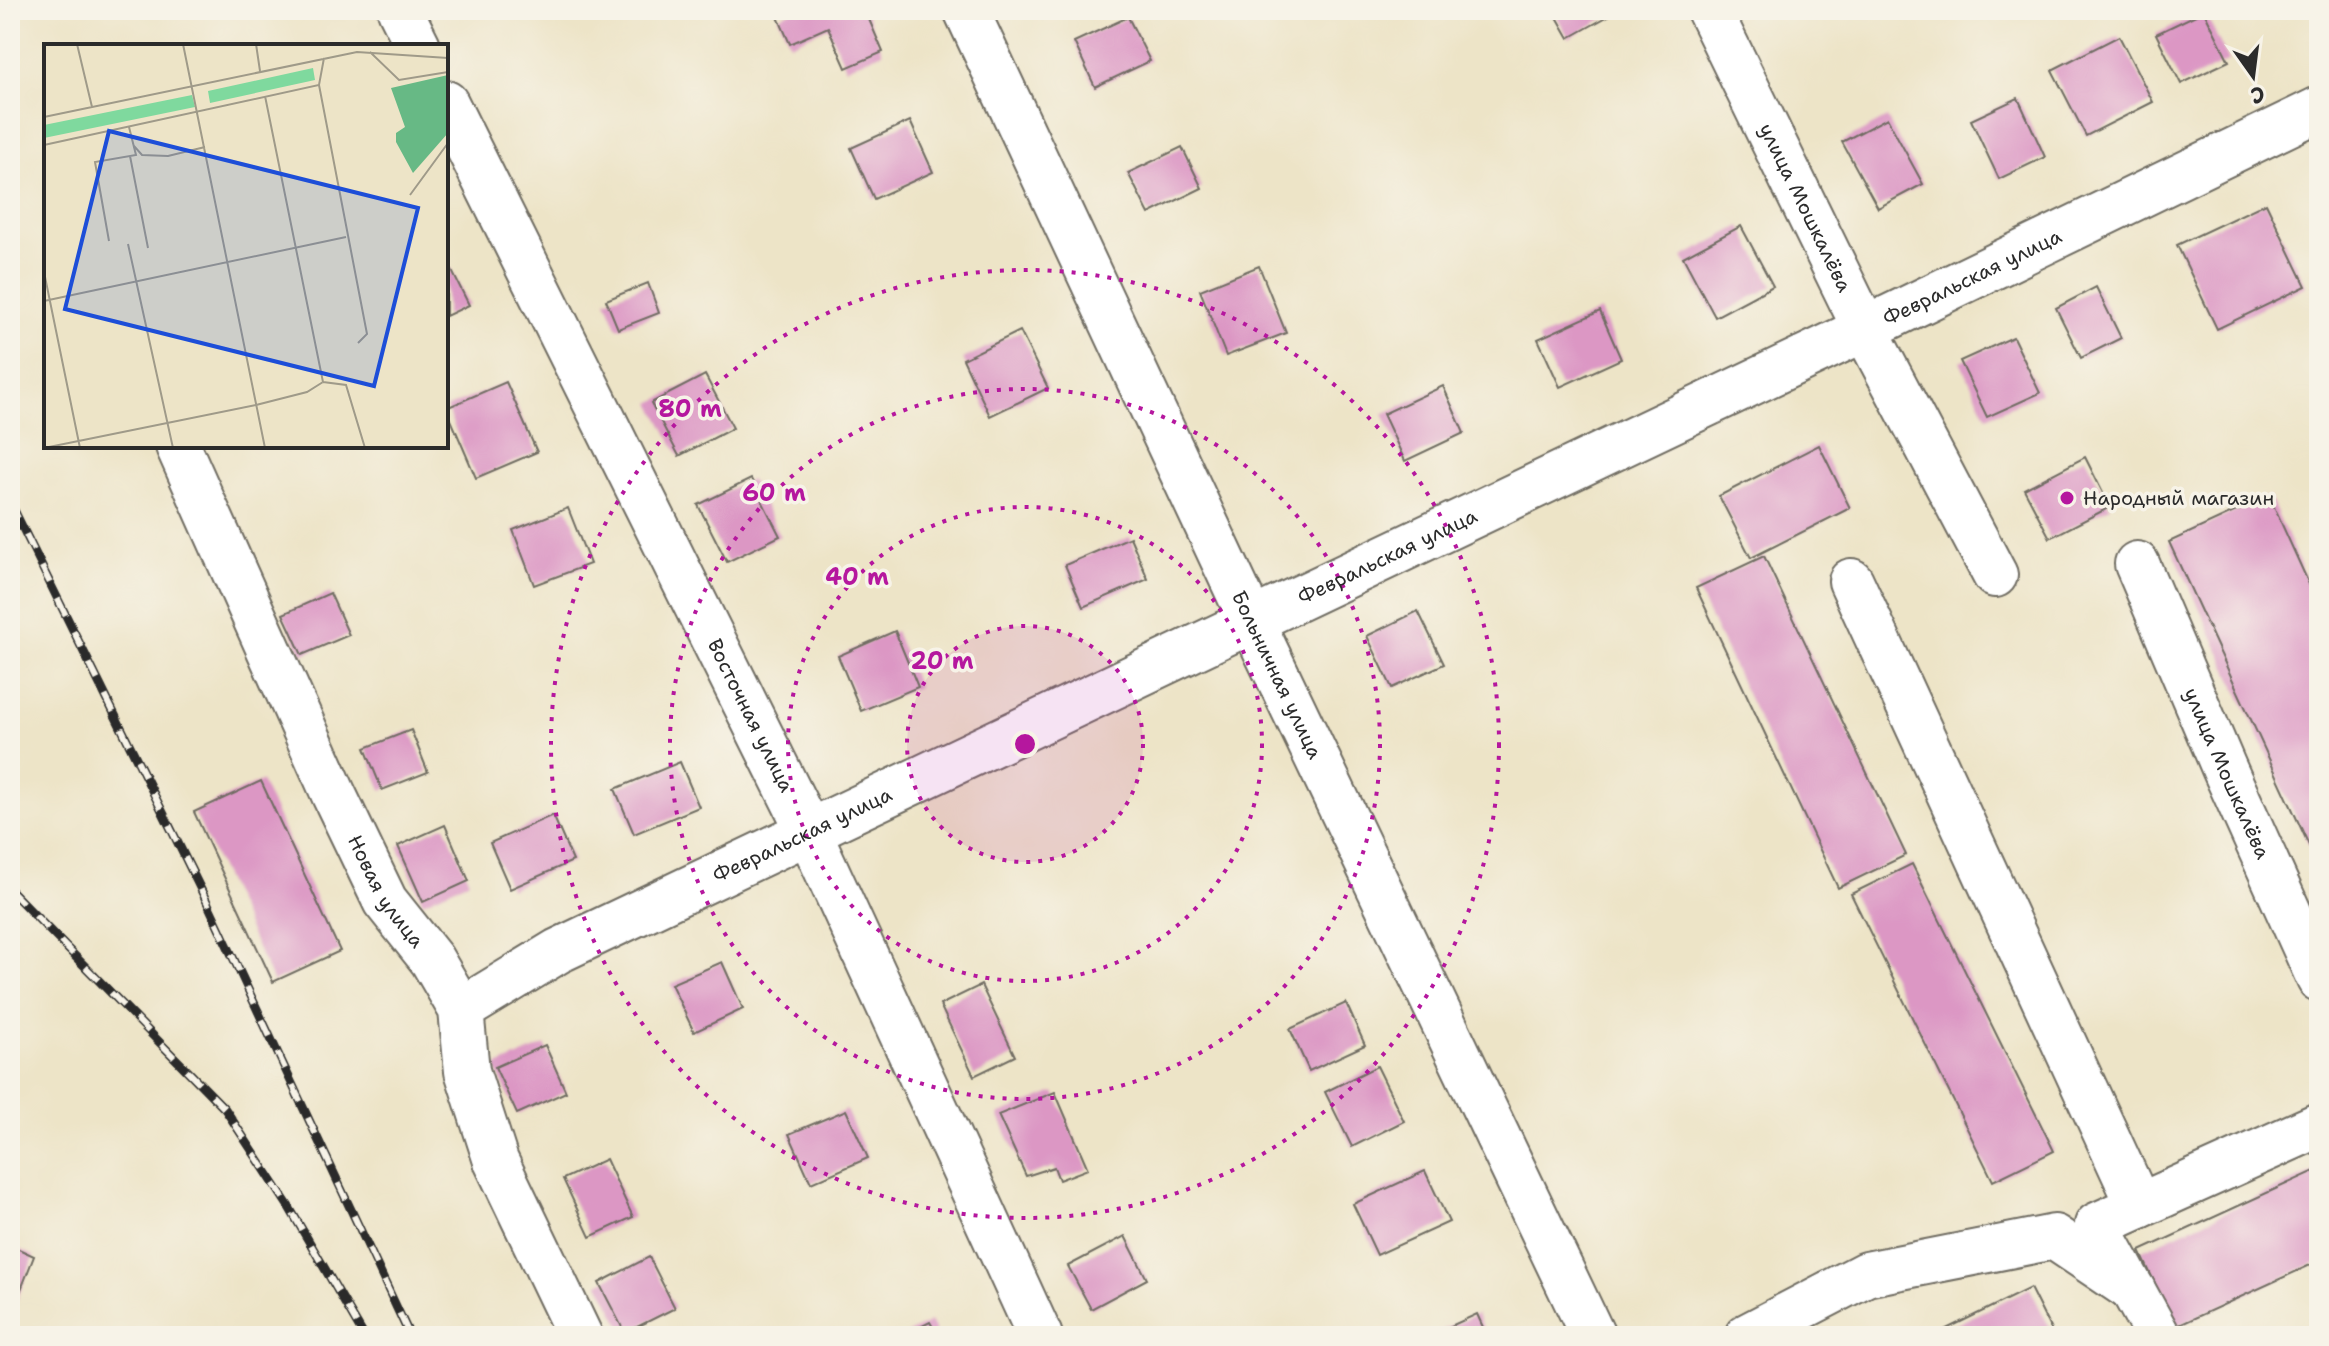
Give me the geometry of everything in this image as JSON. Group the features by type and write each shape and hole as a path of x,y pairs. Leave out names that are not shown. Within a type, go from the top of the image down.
{"street":[{"path":"400,10 417,44"},
{"name":"Больничная улица","path":"966,10 1252,622 1593,1336"},
{"name":"улица Мошкалёва","path":"1709,10 1865,329 1995,575"},
{"name":"Восточная улица","path":"448,107 809,832 1040,1336"},
{"name":"Февральская улица","path":"461,1010 558,951 1865,329 2319,109"},
{"name":"Новая улица","path":"179,448 334,795 385,901 432,960 461,1010 467,1071 496,1161 580,1336"},
{"name":"улица Мошкалёва","path":"2137,564 2319,979"},
{"path":"1851,581 2139,1206"},
{"path":"2158,1336 2097,1225 2319,1125"},
{"path":"1747,1336 1866,1274 2054,1237 2133,1290"}],"building":[{"path":"794,10 865,10 883,52 846,68 828,27 790,44 778,17"},
{"path":"1553,10 1619,10 1569,38"},
{"path":"2204,11 2229,61 2181,84 2156,34"},
{"path":"1128,17 1150,61 1095,87 1074,42"},
{"path":"2119,36 2153,102 2086,136 2052,70"},
{"path":"2018,98 2045,157 1999,179 1971,120"},
{"path":"1887,118 1923,184 1878,208 1842,142"},
{"path":"910,121 933,172 874,199 851,148"},
{"path":"1182,147 1202,188 1149,214 1128,173"},
{"path":"2266,203 2306,286 2217,329 2177,245"},
{"path":"1741,226 1773,286 1715,317 1683,257"},
{"path":"448,263 469,305 448,315"},
{"path":"1259,266 1286,333 1226,356 1200,290"},
{"path":"648,283 659,313 618,329 606,300"},
{"path":"2096,287 2121,338 2081,358 2056,308"},
{"path":"1600,311 1621,359 1560,387 1538,339"},
{"path":"1020,331 1048,388 990,416 963,359"},
{"path":"2013,337 2040,393 1987,417 1960,361"},
{"path":"705,375 733,428 679,456 651,403"},
{"path":"506,382 537,452 476,478 448,407"},
{"path":"1443,386 1464,433 1405,461 1383,414"},
{"path":"1819,445 1850,508 1751,558 1719,496"},
{"name":"Народный магазин","path":"2085,457 2110,507 2050,538 2024,489"},
{"path":"751,479 780,536 727,562 698,505"},
{"path":"2269,496 2319,606 2319,867 2169,542"},
{"path":"568,508 590,564 534,585 513,530"},
{"path":"1130,537 1148,579 1083,607 1065,565"},
{"path":"1764,556 1906,855 1838,888 1696,588"},
{"path":"330,593 349,635 302,655 283,614"},
{"path":"1418,611 1444,664 1392,688 1367,636"},
{"path":"895,631 918,687 861,711 838,656"},
{"path":"411,730 428,772 382,790 365,748"},
{"path":"680,762 699,807 634,834 615,789"},
{"path":"261,781 340,951 273,982 194,812"},
{"path":"553,815 573,861 510,889 490,843"},
{"path":"445,825 469,881 423,902 398,846"},
{"path":"1912,864 2054,1151 1993,1181 1851,894"},
{"path":"722,962 743,1009 694,1032 671,984"},
{"path":"981,985 1015,1056 974,1076 940,1005"},
{"path":"1346,1003 1365,1045 1309,1071 1290,1029"},
{"path":"545,1045 566,1092 517,1114 495,1067"},
{"path":"1377,1066 1404,1121 1352,1147 1325,1092"},
{"path":"1055,1092 1088,1169 1059,1180 1054,1167 1026,1176 998,1115"},
{"path":"846,1110 868,1158 811,1183 789,1134"},
{"path":"606,1159 633,1217 590,1237 563,1179"},
{"path":"2319,1169 2319,1261 2175,1327 2140,1251"},
{"path":"1425,1171 1449,1222 1377,1255 1353,1204"},
{"path":"1125,1236 1147,1279 1091,1309 1068,1266"},
{"path":"10,1245 34,1256 10,1318"},
{"path":"649,1257 675,1308 625,1333 599,1283"},
{"path":"2030,1288 2054,1336 1932,1336"},
{"path":"1477,1314 1487,1336 1429,1336"},
{"path":"930,1322 938,1336 902,1336"}],"railway":[{"path":"10,502 208,904 410,1336"},
{"path":"10,890 225,1109 289,1207 364,1336"}],"place":[{"name":"Народный магазин","path":"2067,498"}]}
